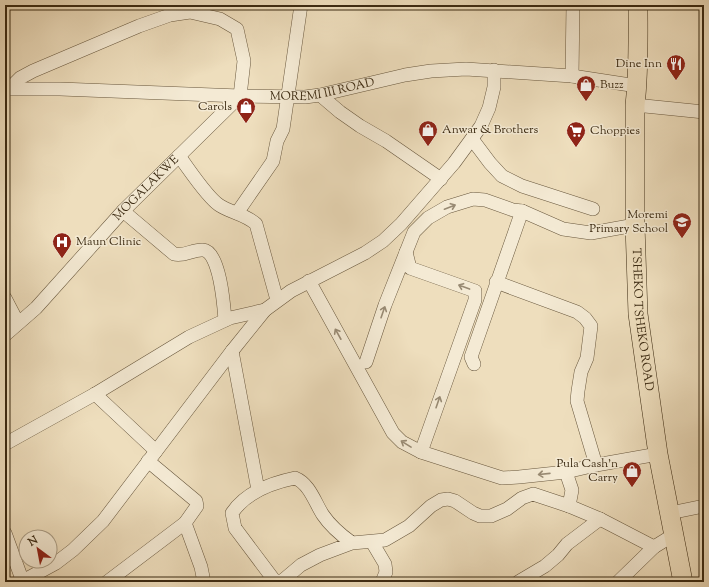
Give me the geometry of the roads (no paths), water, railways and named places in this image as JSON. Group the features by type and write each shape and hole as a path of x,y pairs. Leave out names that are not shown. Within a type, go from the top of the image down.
{"highway":[{"name":"TSHEKO TSHEKO ROAD","path":"638,5 637,86 635,105 635,225 638,314 658,454 675,534 683,582"}],"street":[{"path":"237,213 273,160 277,141 283,129 301,5"},
{"path":"572,5 572,76"},
{"path":"7,89 20,78 33,70 132,29 170,15 190,12 220,19 237,29 244,61 240,96"},
{"name":"MOREMI III ROAD","path":"7,89 60,89 305,97 320,95 381,79 425,72 466,69 572,76 637,86"},
{"path":"5,532 22,582 56,563 73,550 103,522 232,351 265,310 277,300 365,253 383,241 401,224 441,179 481,126 489,108 494,86 494,70"},
{"path":"320,95 360,126 386,141 441,179"},
{"name":"MOGALAKWE","path":"5,335 36,308 123,211 240,96"},
{"path":"635,105 704,112"},
{"path":"472,139 502,176 522,186 593,209"},
{"path":"178,156 212,199 220,205 250,219 256,224 277,300"},
{"path":"366,362 385,305 414,232 428,218 447,207 473,199 485,200 513,210 522,211 562,229 590,233 635,225"},
{"path":"123,211 174,254 179,256 202,250 213,256 220,281 225,320"},
{"path":"474,364 471,356 522,211"},
{"path":"406,252 410,268 475,291 475,300 421,452"},
{"path":"309,282 393,433 402,442 421,452 502,478 566,472 658,454"},
{"path":"496,282 577,312 585,318 591,326 587,358 582,372 577,401 596,465"},
{"path":"5,298 18,323"},
{"path":"5,444 95,394 189,337 225,320 265,310"},
{"path":"232,351 258,490"},
{"path":"95,394 196,501 197,506 185,522 107,582"},
{"path":"566,472 572,490 569,506"},
{"path":"352,543 335,530 323,515 303,482 295,478 258,490 238,504 232,513 235,528 275,581 282,581 300,565 320,555 352,543 385,540 396,535 409,526 431,506 448,498 480,516 491,516 507,510 522,498 533,494 569,506 600,519 654,547"},
{"path":"670,513 704,506"},
{"path":"518,582 545,566 567,544 600,519"},
{"path":"185,522 201,568 204,582"},
{"path":"618,582 654,547 675,534"},
{"path":"673,582 675,534"},
{"path":"372,542 385,564 386,572 382,582"}],"place":[{"name":"Dine Inn","path":"676,81"},
{"name":"Buzz","path":"586,102"},
{"name":"Carols","path":"246,124"},
{"name":"Anwar & Brothers","path":"428,147"},
{"name":"Choppies","path":"576,148"},
{"name":"Moremi Primary School","path":"682,239"},
{"name":"Maun Clinic","path":"62,259"},
{"name":"Pula Cash'n Carry","path":"632,488"}]}
